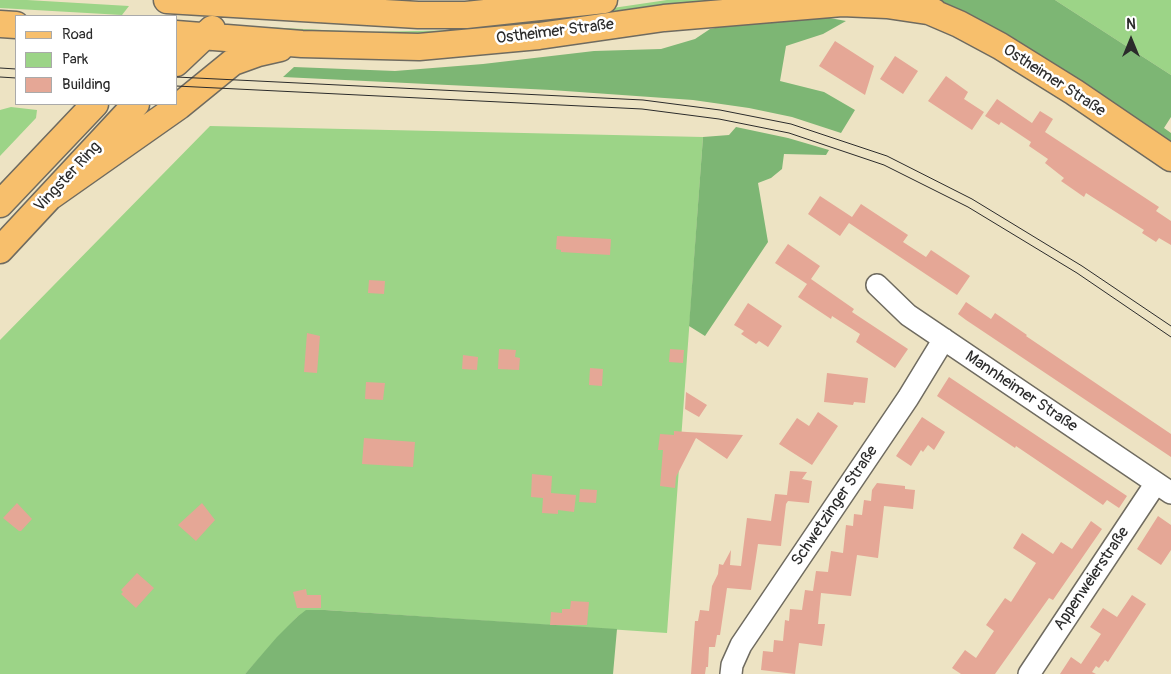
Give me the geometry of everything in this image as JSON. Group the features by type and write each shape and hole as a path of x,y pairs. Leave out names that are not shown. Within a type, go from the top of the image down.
{"main road":[{"name":"Ostheimer Straße","path":"167,0 188,7 239,3 418,16 466,15 604,0"},
{"name":"Ostheimer Straße","path":"900,0 934,12 1000,46 1074,92 1171,158"},
{"path":"178,61 239,3"},
{"name":"Ostheimer Straße","path":"178,34 302,44 419,47 539,36 664,18 814,3 887,5 934,12"},
{"path":"0,24 15,25"},
{"path":"51,196 179,106 233,62 258,53 302,44"},
{"name":"Vingster Ring","path":"0,204 75,115 93,105"},
{"name":"Vingster Ring","path":"0,250 135,105"}],"street":[{"name":"Mannheimer Straße","path":"877,285 908,315 1163,488"},
{"name":"Schwetzinger Straße","path":"731,674 732,665 741,645 908,398 944,339"},
{"name":"Appenweierstraße","path":"1029,674 1163,488"}],"green space":[{"path":"0,0 129,6 122,15 0,8"},
{"path":"667,0 745,0 459,38 264,33 264,27 364,32 464,30"},
{"path":"928,0 1055,0 1171,75 1171,117 1164,128 1171,133 1171,148"},
{"path":"1055,0 1171,0 1171,75"},
{"path":"819,16 846,21 823,34 786,46 780,81 824,92 855,110 841,133 792,117 749,108 693,100 551,90 283,77 294,67 395,71 483,64 594,51 661,49 695,39 710,29 736,24"},
{"path":"11,107 37,110 36,118 0,156 0,110"},
{"path":"210,126 703,137 667,633 325,610 297,617 245,674 0,674 0,340"},
{"path":"736,127 788,138 829,150 826,155 784,154 782,169 771,178 758,183 768,242 705,336 689,326 703,137 729,135"},
{"path":"306,610 617,629 613,674 245,674 277,637"}],"building":[{"path":"835,41 874,66 865,95 819,66"},
{"path":"895,56 918,71 903,94 880,79"},
{"path":"946,76 968,92 964,99 984,112 972,130 928,101"},
{"path":"997,99 1032,123 1040,111 1053,119 1045,132 1159,207 1156,211 1171,221 1171,245 1159,238 1156,242 1142,233 1144,230 1086,193 1084,197 1061,181 1064,178 1045,163 1048,159 1029,146 1031,142 1001,122 999,125 985,116"},
{"path":"820,196 852,217 861,204 908,235 903,242 926,257 931,250 970,276 957,295 849,223 840,236 808,214"},
{"path":"557,236 611,239 610,255 561,252 561,250 556,249"},
{"path":"788,244 820,266 811,279 854,309 852,312 908,349 895,368 856,342 860,334 832,316 831,319 798,297 807,284 775,263"},
{"path":"369,280 385,281 384,294 368,293"},
{"path":"966,302 991,319 995,313 1171,434 1171,457 958,314"},
{"path":"748,303 782,326 768,347 759,341 756,344 741,334 744,331 734,325"},
{"path":"307,333 320,336 317,373 304,372"},
{"path":"499,349 516,350 515,357 520,358 519,370 498,369"},
{"path":"670,349 684,350 683,363 669,362"},
{"path":"463,355 478,357 477,370 462,369"},
{"path":"590,368 603,369 602,386 589,385"},
{"path":"827,373 868,378 865,403 854,402 853,405 824,402"},
{"path":"949,377 1127,496 1119,508 1107,500 1103,505 1016,446 1015,448 937,396"},
{"path":"366,382 385,383 383,400 365,399"},
{"path":"686,392 707,405 699,417 685,409"},
{"path":"818,412 838,426 812,465 779,444 797,418 809,426"},
{"path":"922,417 945,432 934,450 928,445 923,452 921,450 911,466 896,456"},
{"path":"674,431 743,435 727,459 696,438 676,477 675,488 660,486 663,450 658,450 660,434 674,435"},
{"path":"364,438 415,442 413,467 362,464"},
{"path":"790,471 807,472 802,479 812,481 809,503 788,501 786,504 781,546 758,544 751,590 727,588 720,635 717,635 715,647 709,647 708,667 706,667 705,674 691,674 695,621 698,621 700,610 709,611 712,586 718,574 719,564 723,565 731,550 730,565 741,566 747,518 771,521 775,494 787,495"},
{"path":"532,474 552,476 551,493 576,495 574,512 558,510 558,514 542,513 543,498 531,497"},
{"path":"877,483 905,486 905,489 915,490 913,509 884,506 878,558 857,555 851,596 821,593 818,624 825,624 822,646 799,643 795,674 761,670 763,651 773,652 774,640 783,641 785,620 789,621 790,609 802,610 805,590 813,591 816,571 828,572 831,551 843,553 846,525 853,526 854,514 862,515 864,500 871,501 872,490"},
{"path":"580,489 597,490 596,503 579,502"},
{"path":"17,503 32,519 21,531 3,518"},
{"path":"202,503 215,520 196,541 178,525"},
{"path":"1158,516 1171,525 1171,550 1161,565 1137,549"},
{"path":"1091,521 1102,529 1053,600 1049,598 995,674 961,674 952,668 965,650 976,658 994,631 986,625 1005,598 1011,602 1036,563 1013,548 1022,533 1053,554 1061,542 1072,549"},
{"path":"137,573 154,588 136,608 121,594 123,592 121,590"},
{"path":"306,589 307,595 321,595 321,608 297,608 293,592"},
{"path":"1132,595 1146,604 1108,662 1105,660 1099,668 1096,666 1092,672 1096,674 1060,674 1071,657 1081,664 1101,634 1090,627 1103,608 1117,617"},
{"path":"571,601 589,602 587,625 550,625 551,612 562,613 562,609 570,609"}],"tram line":[{"path":"0,68 15,69"},
{"path":"0,77 15,78"},
{"path":"178,77 643,100 720,110 791,124 887,156 972,199 1082,266 1171,326"},
{"path":"178,86 642,109 719,119 789,133 884,165 968,207 1077,273 1171,337"}]}
